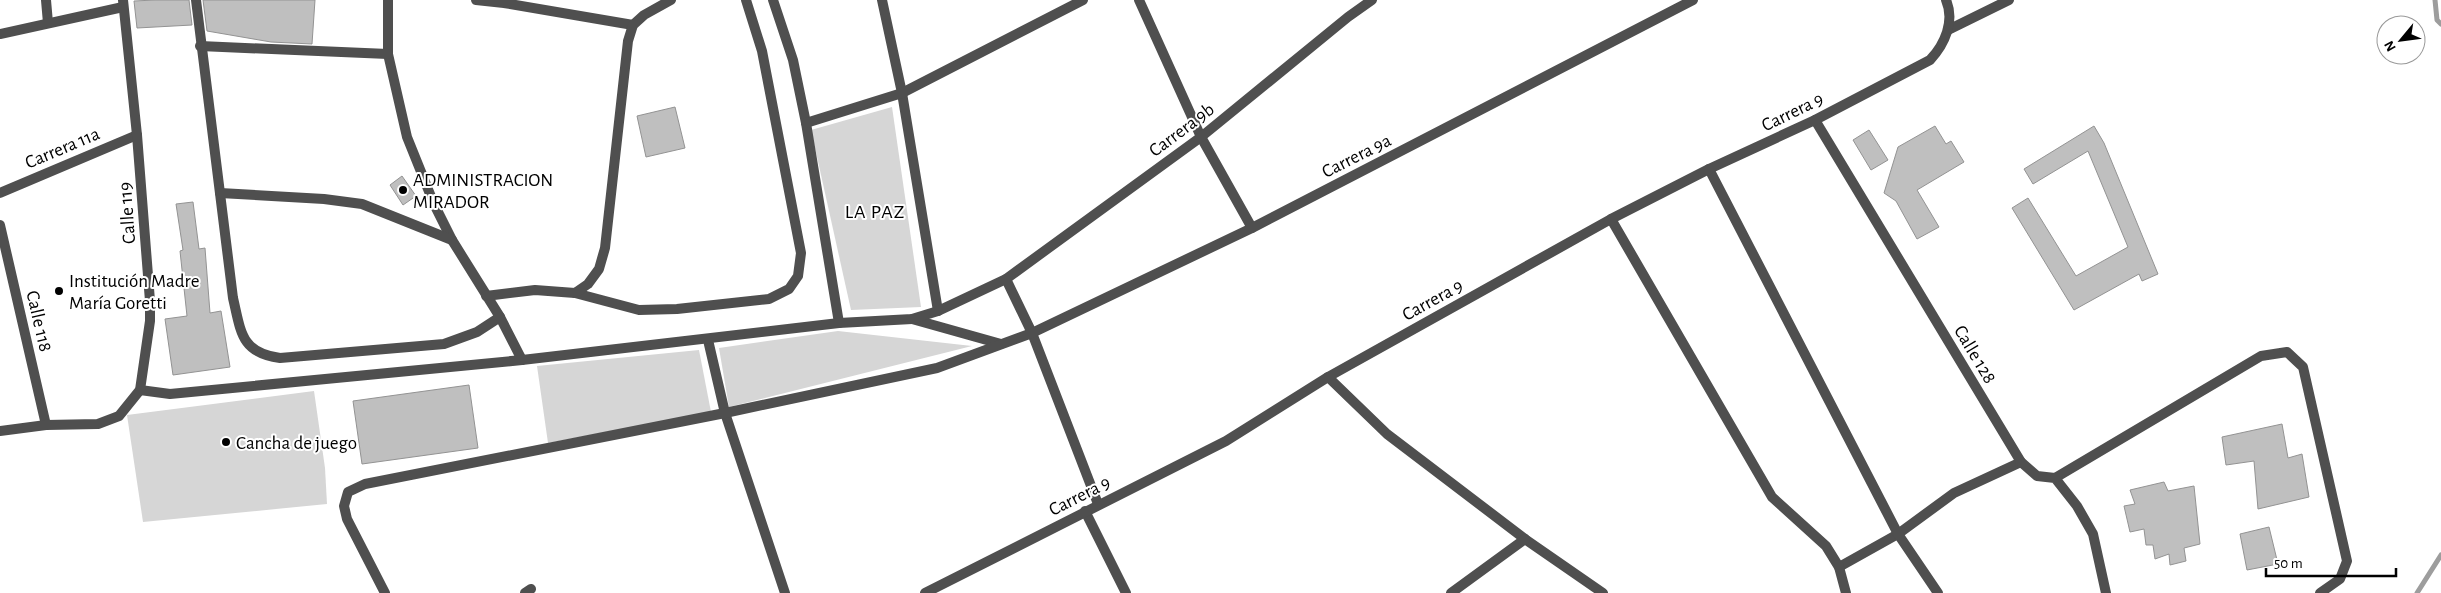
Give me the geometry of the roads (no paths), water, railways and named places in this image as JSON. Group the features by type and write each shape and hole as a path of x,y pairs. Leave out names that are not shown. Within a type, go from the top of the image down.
{"street":[{"path":"46,0 48,23"},
{"path":"196,0 200,46 233,298 241,334 250,346 262,356 280,358 444,344 477,332 500,317"},
{"path":"476,0 504,1 633,25"},
{"path":"574,293 588,284 599,270 605,248 628,41 633,25 644,15 671,0"},
{"path":"486,296 535,290 574,293 639,310 677,309 769,299 789,289 798,276 801,253 762,51 746,0"},
{"path":"773,0 793,60 806,123 839,323"},
{"path":"882,0 902,93 938,311"},
{"path":"806,123 902,93 1083,0"},
{"path":"1139,0 1201,137 1252,228"},
{"name":"Carrera 9b","path":"912,319 938,311 1006,279 1201,137 1348,17 1372,0"},
{"name":"Carrera 9a","path":"385,593 347,519 344,506 348,492 365,484 725,413 938,368 1032,333 1252,228 1693,0"},
{"path":"1946,0 1950,10 1948,30"},
{"path":"1948,30 2009,0"},
{"path":"386,2 388,54 407,137 434,204 452,240 500,317 522,360"},
{"path":"0,34 123,3"},
{"name":"Calle 119","path":"123,3 137,135 150,321 140,390"},
{"name":"Carrera 9","path":"925,593 1226,441 1328,377 1611,219 1709,169 1815,120 1930,60 1941,49 1948,30"},
{"path":"200,46 388,54"},
{"name":"Calle 128","path":"1815,120 2020,462 2037,476 2055,478"},
{"name":"Carrera 11a","path":"0,192 137,135"},
{"path":"1709,169 1898,534 1938,593"},
{"path":"220,193 324,199 362,204 452,240"},
{"path":"1611,219 1772,497 1826,546 1839,567 1846,593"},
{"name":"Calle 118","path":"0,225 46,425"},
{"path":"1006,279 1032,333 1098,504"},
{"path":"0,431 46,425 98,424 119,416 140,390 170,394 522,360 708,340 839,323 912,319 1002,344"},
{"path":"708,340 725,413 785,593"},
{"path":"2106,593 2093,534 2077,506 2055,478 2261,356 2287,352 2303,367 2347,561 2340,579 2320,593"},
{"path":"1328,377 1387,434 1525,539 1603,593"},
{"path":"1839,567 1898,534 1954,493 2020,462"},
{"path":"1086,511 1126,593"},
{"path":"1451,593 1525,539"}],"waterway":[{"path":"2435,0 2437,20 2441,24"},
{"path":"2417,593 2441,555"}],"place":[{"name":"ADMINISTRACION MIRADOR","path":"403,190"},
{"name":"Institución Madre María Goretti","path":"59,291"},
{"name":"Cancha de juego","path":"226,442"}],"district":[{"name":"LA PAZ","path":"875,211"}]}
